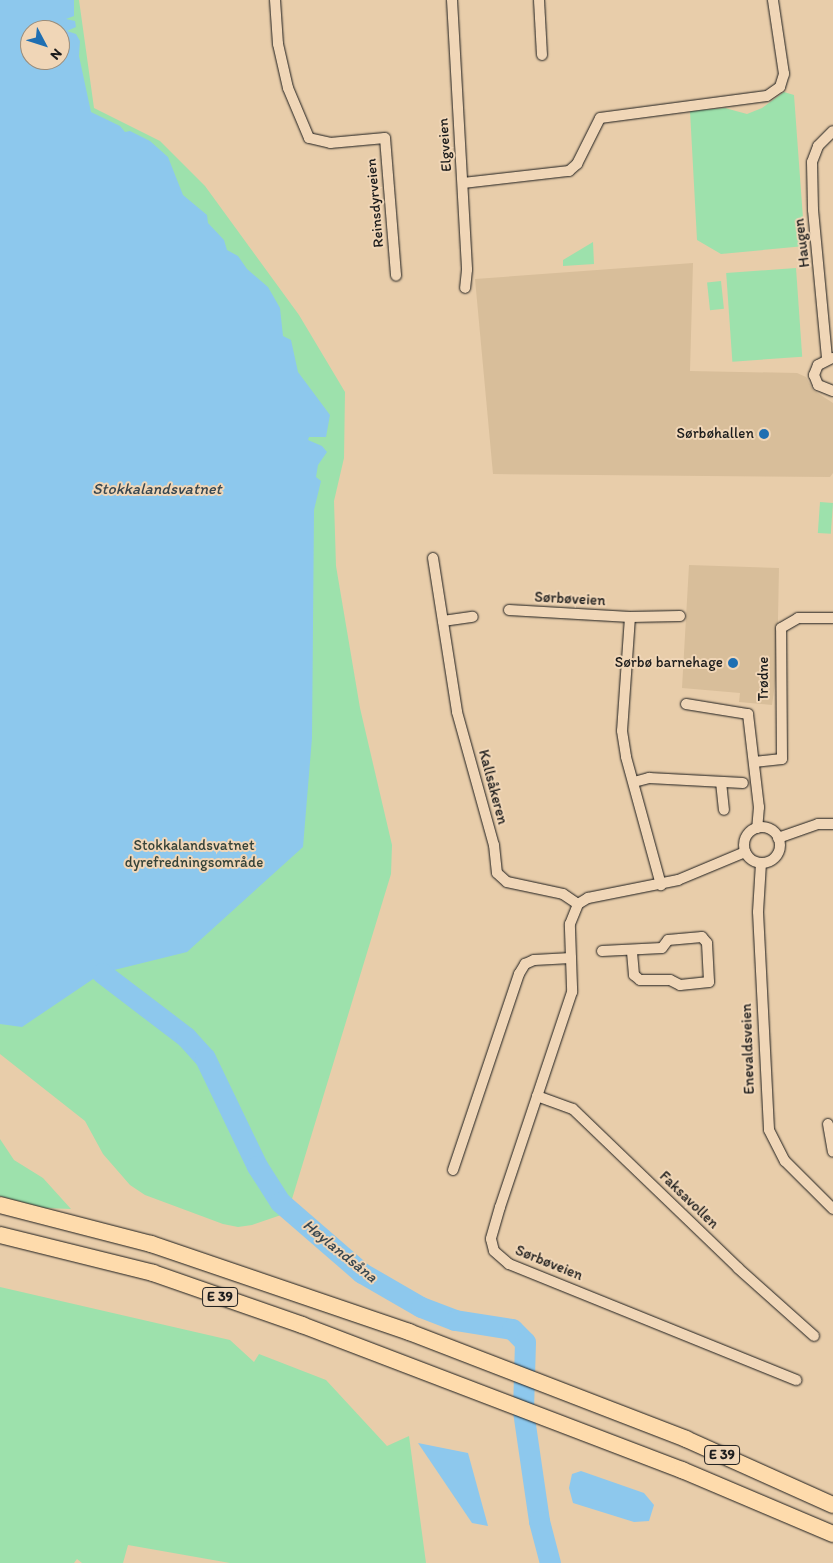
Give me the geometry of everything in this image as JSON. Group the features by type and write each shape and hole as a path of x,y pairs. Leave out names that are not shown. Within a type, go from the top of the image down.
{"highway":[{"name":"E 39","path":"0,1205 152,1244 438,1343 609,1408 833,1505"},
{"name":"E 39","path":"0,1235 152,1273 435,1375 610,1445 682,1470 833,1534"}],"street":[{"name":"Reinsdyrveien","path":"275,0 278,44 288,88 309,138 330,143 385,138 396,276"},
{"name":"Elgveien","path":"452,0 463,183 465,288"},
{"path":"540,0 542,55"},
{"path":"463,183 569,171 581,158 600,118 768,96 780,87 784,74 773,0"},
{"name":"Haugen","path":"830,358 813,210 812,162 818,146 833,131"},
{"path":"830,358 818,365 816,380 822,389 833,391"},
{"name":"Kallsåkeren","path":"433,558 457,712 494,845 497,873 507,882 564,894 578,904"},
{"name":"Sørbøveien","path":"510,610 630,617 680,616"},
{"path":"443,621 473,617"},
{"path":"630,617 622,731 661,885"},
{"name":"Trødne","path":"754,762 782,759 780,628 798,618 833,618"},
{"name":"Trødne","path":"686,704 748,714 759,807 757,828"},
{"path":"634,782 649,778 742,783"},
{"path":"721,782 724,810"},
{"path":"778,838 818,824 833,824"},
{"path":"757,828 767,828 778,838 776,856 761,863 751,860 745,852 747,834 757,828"},
{"path":"578,904 588,898 661,885 745,852"},
{"name":"Enevaldsveien","path":"761,863 758,912 769,1130 785,1161 831,1202"},
{"name":"Sørbøveien","path":"578,904 570,924 572,992 491,1239 494,1251 501,1259 796,1380"},
{"path":"602,951 662,948 668,940 702,938 707,943 710,982 680,985 670,980 640,980 634,975 632,950"},
{"path":"453,1170 519,974 525,964 534,960 571,958"},
{"name":"Faksavollen","path":"537,1096 573,1109 738,1268 814,1336"},
{"path":"828,1124 833,1152"}],"shaded area":[{"path":"693,263 690,371 797,373 806,377 813,390 833,403 833,473 830,477 493,474 475,279"},
{"path":"689,565 779,568 777,669 772,705 739,702 740,693 682,688"}],"green space":[{"name":"Stokkalandsvatnet","path":"0,0 79,0 94,108 160,141 205,186 299,315 345,392 344,458 334,501 336,566 360,708 392,845 391,874 292,1199 281,1215 252,1225 238,1227 223,1224 145,1195 130,1185 103,1154 85,1121 0,1054"},
{"path":"784,92 794,95 805,246 721,254 697,240 690,111 725,108 747,114 762,108"},
{"path":"593,242 594,264 563,266 563,260"},
{"path":"796,268 802,357 732,362 726,273"},
{"path":"721,281 724,309 710,310 707,282"},
{"path":"820,502 833,503 831,534 818,533"},
{"path":"0,1139 14,1160 43,1178 71,1209 45,1208 0,1196"},
{"path":"0,1287 230,1340 254,1362 259,1354 326,1380 387,1446 409,1436 426,1563 230,1563 128,1545 123,1563 82,1563 77,1559 74,1563 0,1563"}],"water":[{"name":"Stokkalandsvatnet","path":"0,0 74,0 74,16 66,19 75,21 76,27 70,30 70,20 20,20 20,70 70,70 70,32 76,34 80,41 79,56 91,112 120,126 125,132 130,131 150,141 168,157 183,195 207,215 208,223 224,240 227,250 238,256 247,269 268,287 280,308 283,336 291,340 298,372 330,415 326,437 309,437 308,440 322,446 327,452 318,465 316,477 321,481 314,510 312,738 303,847 187,952 102,973 22,1027 0,1024"},
{"path":"418,1443 468,1453 488,1526 472,1523"},
{"path":"581,1471 644,1493 654,1505 649,1521 634,1522 573,1503 569,1488 572,1474"}],"waterway":[{"name":"Høylandsåna","path":"102,973 186,1037 205,1058 257,1166 280,1202 362,1273 421,1307 455,1320 512,1329 525,1342 523,1411 539,1521 550,1563"}],"place":[{"name":"Sørbøhallen","path":"764,434"},
{"name":"Sørbø barnehage","path":"733,663"}],"park label":[{"name":"Stokkalandsvatnet dyrefredningsområde","path":"194,854"}]}
